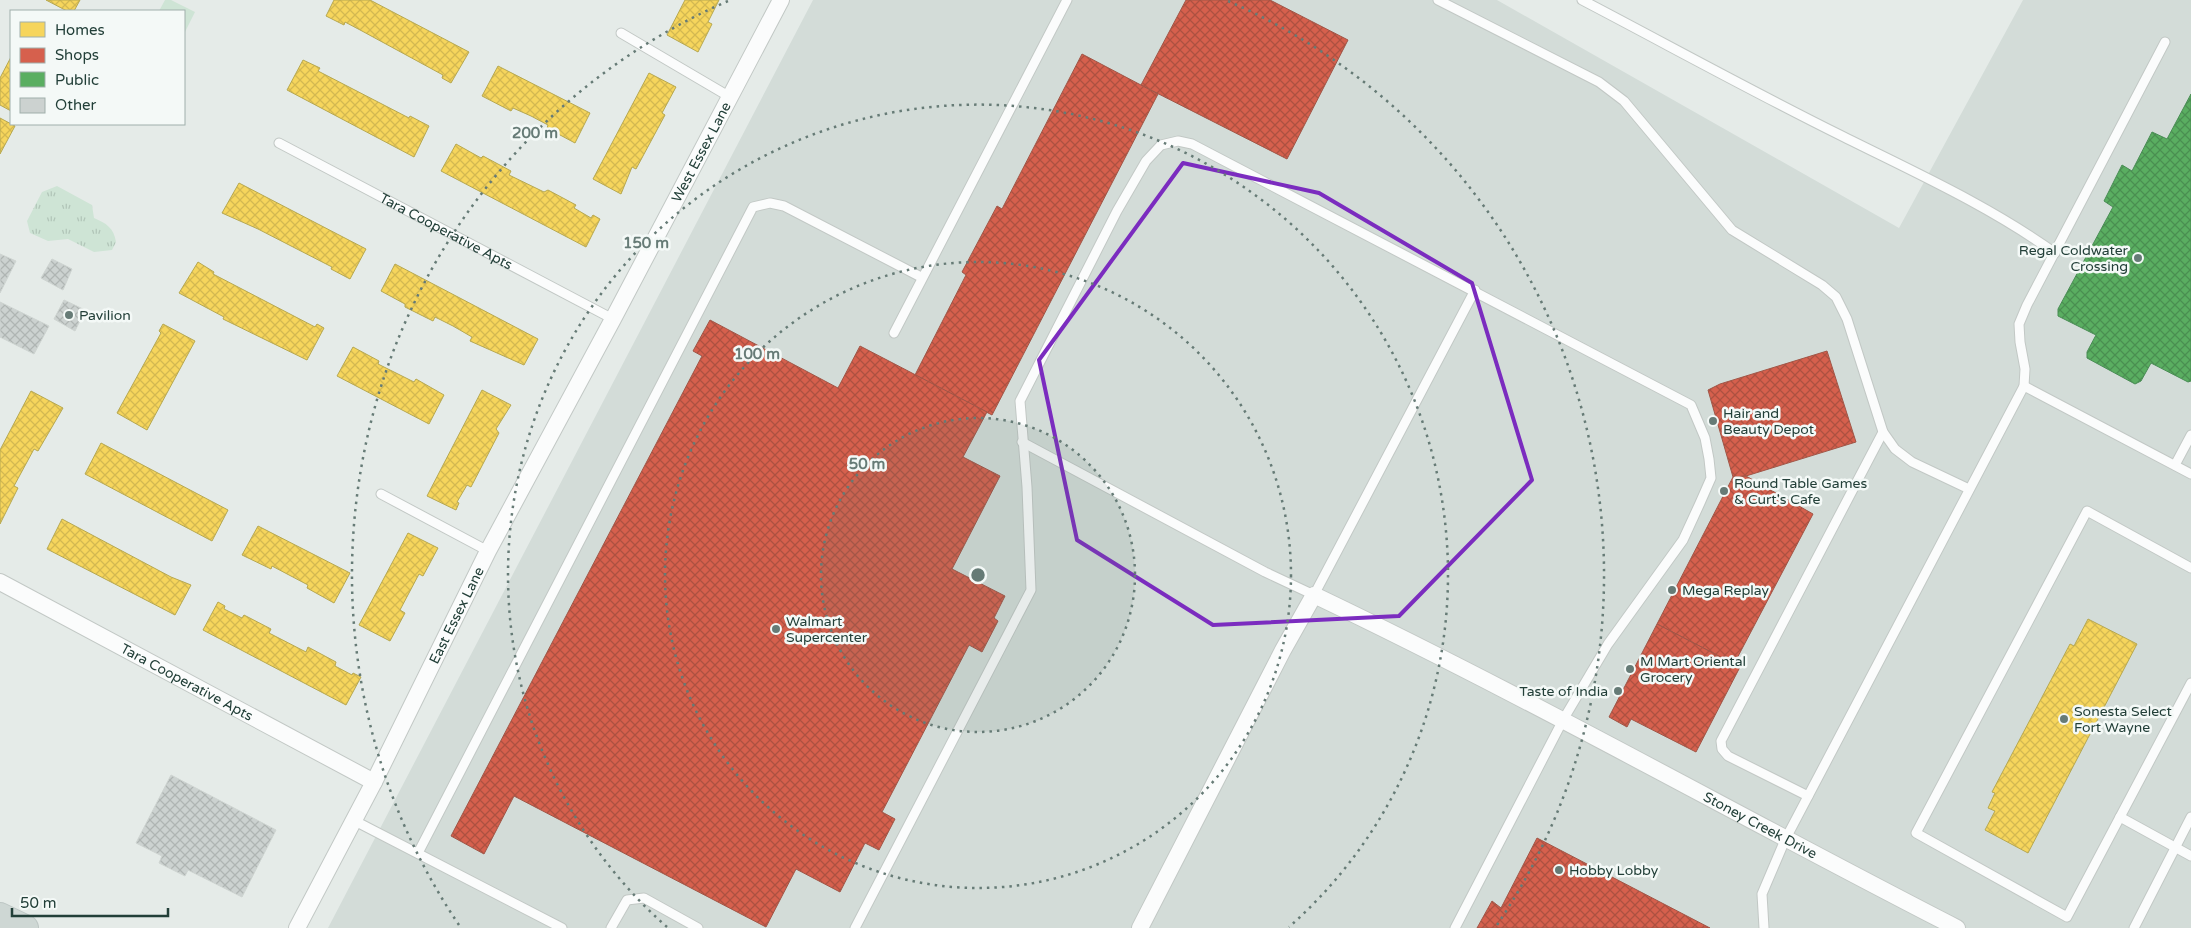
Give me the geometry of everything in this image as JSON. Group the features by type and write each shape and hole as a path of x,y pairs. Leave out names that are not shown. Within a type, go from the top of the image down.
{"main road":[{"path":"0,916 25,928"}],"street":[{"name":"West Essex Lane","path":"621,304 781,0"},
{"name":"East Essex Lane","path":"297,928 374,782 488,551 621,304"},
{"name":"Tara Cooperative Apts","path":"0,582 374,782"},
{"name":"Stoney Creek Drive","path":"1314,595 1563,720 1785,840 1957,928"},
{"path":"1140,928 1283,650 1314,595"}],"lane":[{"path":"894,333 921,277 1067,0"},
{"path":"1438,0 1599,82 1624,101 1732,230 1822,285 1836,298 1847,319 1883,432 1895,449 1912,462 1969,489"},
{"path":"1582,0 1839,134 1963,195 2016,225 2055,252"},
{"path":"620,33 730,97"},
{"path":"1764,928 1762,894 1785,840 2024,386 2025,369 2020,342 2020,324 2055,252 2164,42"},
{"path":"855,928 1031,590 1027,487 1020,401 1117,211 1146,161 1161,145 1178,141 1192,144 1475,290 1691,405 1705,438 1711,478 1683,540 1608,644 1563,720 1455,928"},
{"name":"Tara Cooperative Apts","path":"279,143 613,320"},
{"path":"418,853 753,207 770,203 784,206 921,277"},
{"path":"1022,442 1265,572 1314,595 1475,290"},
{"path":"2024,386 2191,474"},
{"path":"1808,796 1728,756 1722,750 1721,741 1883,432"},
{"path":"2175,465 2191,435"},
{"path":"381,494 488,551"},
{"path":"2191,568 2087,512 1916,833 2067,917 2191,683"},
{"path":"2120,817 2191,856"},
{"path":"2134,928 2191,817"},
{"path":"354,820 562,928"},
{"path":"610,928 627,900 644,898 698,928"}],"highlighted area":[{"path":"1183,163 1319,193 1472,283 1532,480 1399,616 1213,625 1077,540 1039,360"}],"shaded area":[{"path":"813,0 1497,0 1899,228 2023,0 2191,0 2191,928 328,928"}],"green space":[{"path":"165,0 171,0 195,12 185,32 185,10 160,10"},
{"path":"57,186 92,205 94,218 106,224 113,233 116,242 112,250 94,252 68,239 48,241 30,233 27,221 42,192"}],"building: Homes":[{"path":"46,0 80,0 75,10 65,10"},
{"path":"334,0 370,0 469,52 451,83 442,78 443,75 362,31 345,22 344,25 326,16"},
{"path":"685,0 719,0 708,22 712,24 698,52 667,35"},
{"path":"10,59 10,110 0,105 0,78"},
{"path":"303,60 320,68 318,71 409,118 410,116 429,126 414,157 287,90"},
{"path":"498,66 590,113 575,143 547,128 548,125 531,116 513,108 511,111 482,96"},
{"path":"649,73 676,87 662,113 665,115 636,169 632,167 621,194 593,179"},
{"path":"0,118 15,126 0,154"},
{"path":"456,144 481,158 483,156 511,171 509,175 544,192 548,190 576,205 574,208 591,218 593,215 600,219 586,247 441,171"},
{"path":"239,183 366,249 350,279 331,269 332,267 258,229 222,213"},
{"path":"198,262 214,272 213,274 315,327 317,324 324,328 307,360 223,319 224,317 179,293"},
{"path":"395,264 538,339 524,365 470,341 472,337 453,326 435,317 433,321 405,307 405,304 381,291"},
{"path":"163,324 195,341 147,430 117,413 161,333 159,331"},
{"path":"353,347 379,361 378,364 414,382 416,379 444,395 429,424 337,376"},
{"path":"482,390 511,405 496,429 499,433 471,487 467,485 457,502 459,503 456,510 427,496"},
{"path":"31,391 63,408 38,451 34,449 14,486 18,488 0,524 0,450"},
{"path":"101,443 228,510 212,541 85,474"},
{"path":"62,519 171,577 191,585 175,615 47,549"},
{"path":"258,526 350,573 334,603 307,588 308,585 272,566 271,569 242,555"},
{"path":"408,533 438,548 423,576 419,574 400,610 405,613 390,641 359,625"},
{"path":"218,602 225,606 224,609 242,618 244,615 271,629 269,633 306,652 308,647 336,662 335,666 352,675 353,673 361,677 346,705 203,630"},
{"name":"Sonesta Select Fort Wayne","path":"2088,619 2137,644 2028,853 1985,830 1995,811 1988,808 1995,793 1992,792 2070,644 2074,646"}],"building: Shops":[{"path":"1186,0 1270,0 1348,40 1287,159 1141,85"},
{"path":"1082,54 1158,94 992,415 915,375 966,275 962,272 997,206 1002,209"},
{"name":"Walmart Supercenter","path":"710,320 838,388 860,346 987,412 963,457 1000,476 952,569 1005,596 994,618 998,621 982,652 969,645 882,812 895,819 879,850 865,843 840,892 796,869 766,927 514,796 484,854 451,836 702,356 693,351"},
{"path":"1827,351 1856,442 1746,476 1733,477 1708,390 1720,384"},
{"path":"1746,476 1813,514 1734,664 1657,624 1733,477"},
{"path":"1657,624 1740,667 1696,752 1631,719 1627,727 1609,717"},
{"name":"Hobby Lobby","path":"1537,838 1710,928 1477,928 1492,901 1501,908"}],"building: Public":[{"name":"Regal Coldwater Crossing","path":"2191,94 2191,381 2188,382 2151,363 2141,381 2135,384 2087,358 2087,352 2096,335 2058,316 2058,309 2113,207 2104,201 2122,165 2132,171 2152,132 2167,139"}],"building: Other":[{"path":"0,254 16,261 0,293"},
{"name":"Pavilion","path":"52,259 72,269 63,290 41,278"},
{"name":"Pavilion","path":"64,300 85,310 75,331 54,319"},
{"path":"0,302 49,326 34,354 0,337"},
{"path":"171,775 276,830 242,897 188,870 185,876 159,863 162,856 136,843"}],"place":[{"name":"Regal Coldwater Crossing","path":"2138,258"},
{"name":"Pavilion","path":"69,315"},
{"name":"Hair and Beauty Depot","path":"1713,421"},
{"name":"Round Table Games & Curt's Cafe","path":"1724,491"},
{"name":"Mega Replay","path":"1672,590"},
{"name":"Walmart Supercenter","path":"776,629"},
{"name":"M Mart Oriental Grocery","path":"1630,669"},
{"name":"Taste of India","path":"1618,691"},
{"name":"Sonesta Select Fort Wayne","path":"2064,719"},
{"name":"Hobby Lobby","path":"1559,870"}]}
